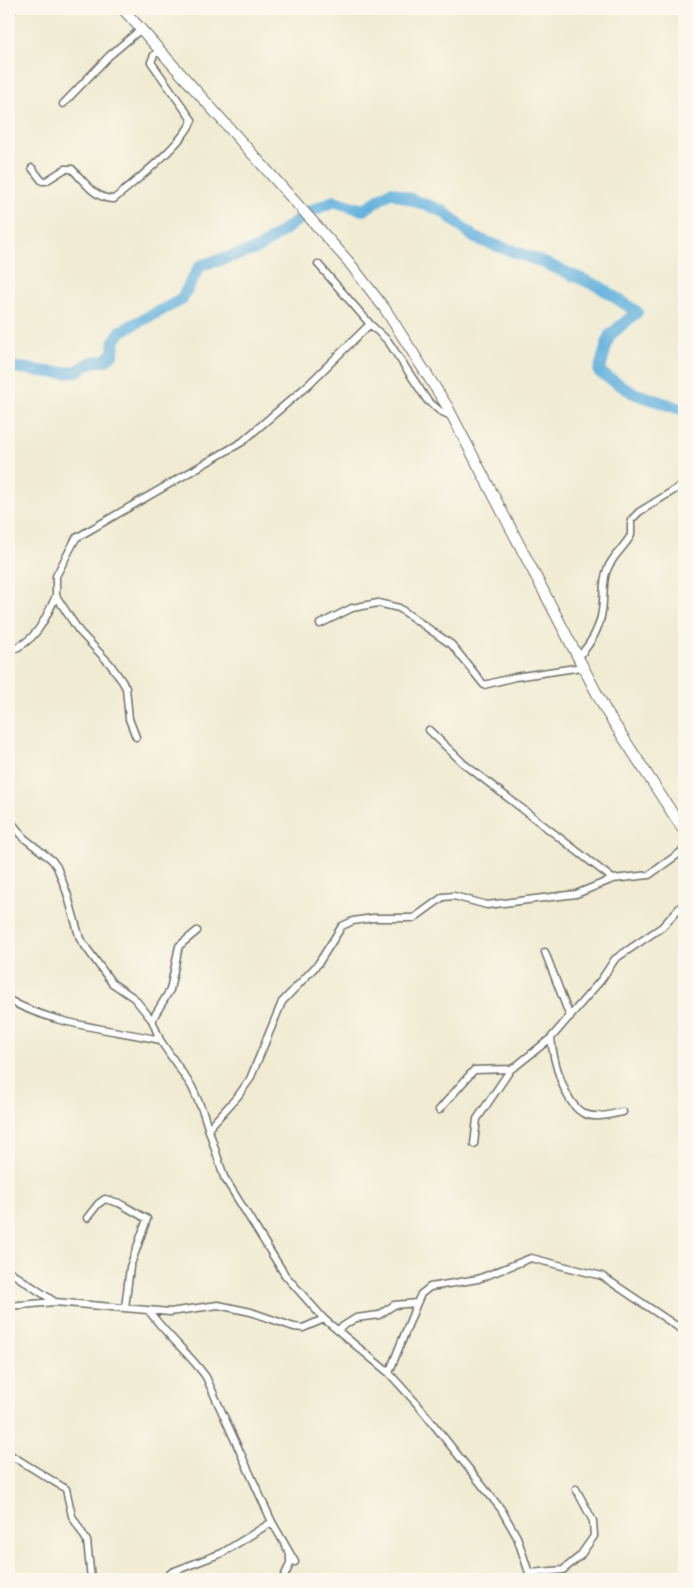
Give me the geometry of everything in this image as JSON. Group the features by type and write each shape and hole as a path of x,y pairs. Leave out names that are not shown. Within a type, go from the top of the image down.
{"highway":[{"path":"123,9 358,272 414,353 453,417 579,663 606,711 684,831"}],"street":[{"path":"9,14 14,9"},
{"path":"62,104 109,56 141,29"},
{"path":"32,168 42,181 46,181 65,169 72,169 105,200 114,199 162,158 179,141 192,120 152,62 154,56 160,50"},
{"path":"318,264 370,324 388,341 427,400 440,411 453,417"},
{"path":"9,651 31,639 37,632 56,596 56,576 76,538 242,442 308,385 370,324"},
{"path":"320,624 352,608 378,603 399,608 452,645 484,685 579,663 598,628 603,610 605,577 613,558 631,535 631,520 639,512 684,484"},
{"path":"56,596 79,631 110,664 126,688 129,719 136,737"},
{"path":"429,730 463,762 614,879"},
{"path":"9,819 24,838 52,860 57,867 67,893 80,939 112,983 134,998 152,1020 160,1040 192,1087 224,1177 255,1230 285,1275 324,1319 389,1373 501,1509 517,1537 530,1576 563,1570 580,1556 594,1536 593,1521 576,1489"},
{"path":"208,1129 238,1096 250,1079 282,1002 318,964 342,926 353,920 414,918 443,897 454,896 487,905 502,905 576,894 614,879 649,875 684,850"},
{"path":"474,1144 477,1119 488,1100 511,1069 551,1038 570,1017 615,959 662,927 684,903"},
{"path":"152,1020 170,990 180,946 197,931"},
{"path":"546,952 570,1017"},
{"path":"9,1000 26,1010 160,1040"},
{"path":"551,1038 556,1069 579,1109 583,1113 602,1116 623,1112"},
{"path":"438,1110 474,1070 511,1069"},
{"path":"87,1218 98,1204 105,1199 119,1202 147,1219 130,1267 125,1308"},
{"path":"389,1373 417,1303 422,1294 430,1287 478,1279 531,1258 602,1276 684,1331"},
{"path":"9,1271 55,1302"},
{"path":"9,1306 55,1302 170,1312 218,1305 303,1328 324,1319"},
{"path":"337,1330 356,1318 379,1315 394,1305 417,1303"},
{"path":"149,1311 161,1327 195,1361 206,1376 272,1522 295,1562"},
{"path":"9,1454 66,1489 72,1516 87,1541 91,1579"},
{"path":"164,1579 172,1572 222,1552 272,1522"},
{"path":"283,1579 290,1564 290,1555"}],"waterway":[{"path":"311,211 334,201 363,210 391,192 443,211 475,238 535,259 600,287 637,312 609,336 599,372 633,393 684,410"},
{"path":"9,367 64,373 77,371 93,362 105,361 113,353 114,341 121,331 181,300 200,266 259,248 302,217"}]}
